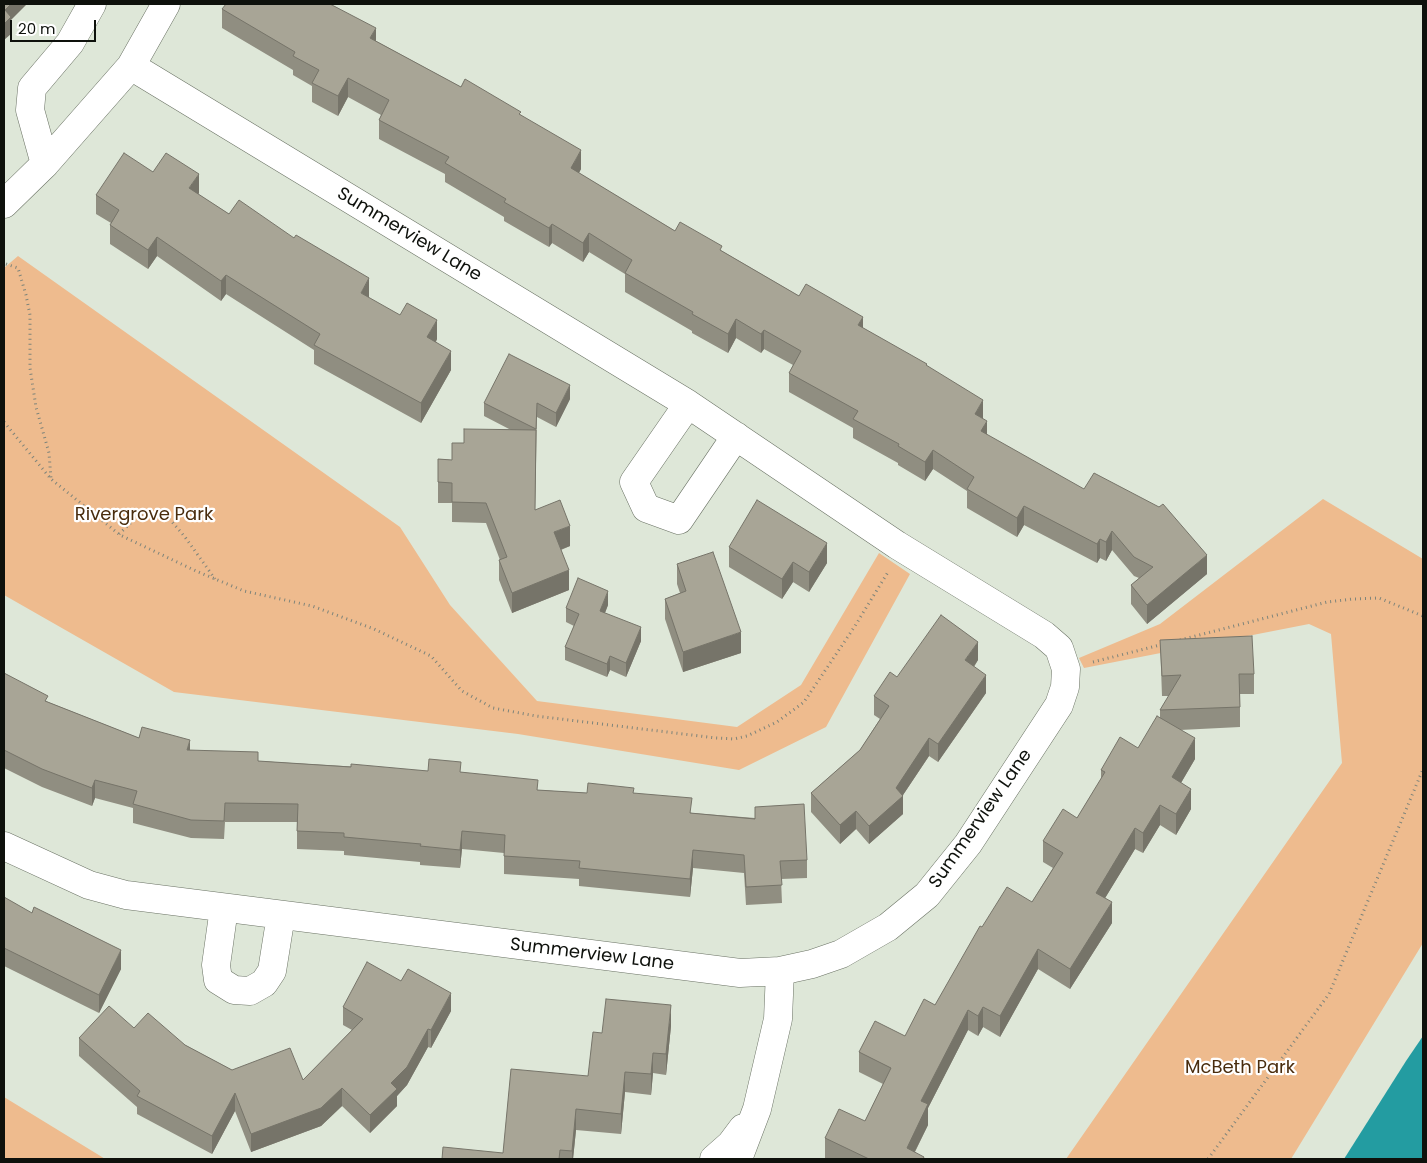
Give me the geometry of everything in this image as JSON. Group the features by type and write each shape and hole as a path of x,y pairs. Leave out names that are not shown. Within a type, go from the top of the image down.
{"street":[{"path":"45,164 30,110 32,88 70,43 92,4"},
{"path":"4,204 45,164 131,66 166,4"},
{"name":"Summerview Lane","path":"4,846 89,885 126,895 740,973 780,971 812,964 841,954 888,927 927,895 968,844 1059,705 1065,687 1066,669 1059,648 1044,635 903,548 688,404 131,66"},
{"path":"688,404 634,482 646,508 679,520 736,436"},
{"path":"224,908 216,965 218,980 234,990 250,991 264,983 272,972 281,916"},
{"path":"738,1159 758,1109 778,1019 780,971"},
{"path":"714,1159 731,1144 758,1109"}],"path":[{"path":"6,264 18,268 26,295 30,315 30,368 36,407 49,453 51,479"},
{"path":"4,422 51,479 119,534 244,591 312,606 374,629 431,656 462,691 493,708 545,717 734,739 747,736 777,722 804,702 855,626 903,548"},
{"path":"119,534 139,515 154,512 167,516 185,537 215,579"},
{"path":"1178,640 1328,602 1353,599 1379,598 1423,616"},
{"path":"1066,669 1168,643"},
{"path":"1208,1159 1329,994 1423,769"}],"green space":[{"name":"Rivergrove Park","path":"18,256 400,527 450,605 537,701 737,727 801,685 879,553 910,574 826,727 739,770 518,734 174,692 4,595 4,268"},
{"name":"McBeth Park","path":"1323,499 1423,559 1423,943 1291,1159 1066,1159 1342,763 1331,634 1309,624 1084,668 1079,658 1160,624"},
{"path":"4,1097 102,1157 105,1159 4,1159"}],"water":[{"path":"1423,1036 1423,1159 1344,1159 1406,1061"}],"building":[{"path":"4,4 11,4 5,10 11,17 4,24"},
{"path":"226,4 330,4 376,28 370,38 461,87 465,79 521,112 519,114 581,150 571,168 675,231 680,222 722,246 720,250 799,296 806,284 863,317 858,325 927,364 983,400 975,414 987,421 981,431 1084,489 1094,473 1159,507 1163,504 1207,555 1147,605 1131,585 1153,567 1134,557 1112,531 1106,542 1100,539 1097,544 1024,506 1017,518 967,489 974,477 933,450 925,462 898,446 899,444 853,419 858,411 789,373 801,351 764,330 761,334 736,319 728,334 625,273 632,260 589,233 583,243 552,224 549,228 504,202 506,199 445,163 449,157 379,120 389,100 348,78 338,96 312,83 319,70 293,56 295,52 222,9"},
{"path":"124,153 153,172 166,153 199,174 189,188 229,214 239,200 294,238 296,235 369,278 361,293 400,315 407,303 437,320 427,337 451,351 421,403 314,345 320,334 226,275 221,281 157,237 148,250 110,225 119,210 96,195"},
{"path":"509,354 570,385 556,413 537,403 536,429 484,403"},
{"path":"464,429 536,430 535,510 560,500 570,526 554,532 569,570 512,593 499,560 507,557 486,503 452,502 452,483 438,482 438,459 452,460 452,443 464,443"},
{"path":"757,500 827,543 809,572 793,562 782,579 729,547"},
{"path":"713,552 741,632 683,652 665,599 686,591 677,564"},
{"path":"578,578 608,591 600,611 641,627 626,663 610,656 607,664 565,647 579,614 566,608"},
{"path":"941,615 978,642 965,660 986,675 938,744 929,738 896,788 903,796 869,826 856,811 840,825 811,793 860,750 889,706 874,696 890,672 897,677"},
{"path":"1252,636 1254,674 1239,674 1240,707 1160,710 1181,675 1162,676 1160,640"},
{"path":"4,673 48,696 45,701 139,738 142,727 190,740 187,750 258,752 258,761 351,767 351,764 428,771 429,759 461,762 460,772 538,780 537,790 587,793 588,783 634,788 633,793 692,798 690,813 755,819 755,807 804,804 807,860 780,861 782,885 746,887 744,855 693,850 690,879 579,868 580,861 504,856 505,835 462,831 460,850 420,846 421,844 344,837 344,833 297,831 298,804 225,803 224,821 191,820 133,804 137,791 95,780 92,788 42,769 4,750"},
{"path":"1157,716 1195,738 1172,777 1191,789 1176,814 1160,805 1143,833 1135,828 1096,893 1112,902 1070,969 1038,949 1000,1016 983,1007 978,1016 968,1010 921,1101 928,1104 907,1148 924,1157 923,1159 869,1159 825,1138 839,1109 865,1121 891,1068 859,1052 875,1021 905,1036 924,999 935,1005 980,926 982,927 1007,887 1032,902 1063,853 1043,841 1063,809 1077,818 1105,772 1101,770 1120,737 1138,748"},
{"path":"4,897 32,913 34,907 121,950 99,995 4,948"},
{"path":"367,962 401,981 408,969 451,993 431,1030 428,1029 407,1067 391,1083 397,1089 370,1115 342,1088 321,1108 251,1134 235,1093 212,1136 137,1096 140,1091 79,1038 109,1006 134,1028 148,1013 185,1045 232,1070 290,1048 303,1080 363,1019 343,1007"},
{"path":"606,999 671,1005 666,1054 653,1053 651,1074 625,1072 621,1114 576,1109 572,1151 560,1150 559,1159 442,1159 443,1147 503,1153 511,1069 588,1076 593,1032 602,1033"}]}
